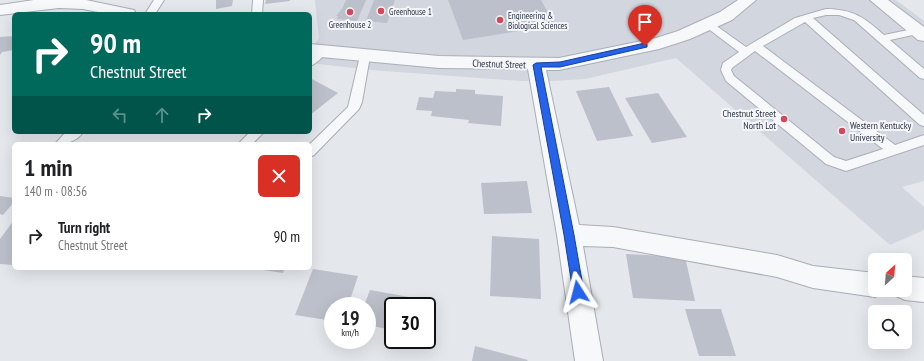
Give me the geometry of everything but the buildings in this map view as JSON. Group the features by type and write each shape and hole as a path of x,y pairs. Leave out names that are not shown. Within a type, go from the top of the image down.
{"street":[{"name":"Chestnut Street","path":"314,55 365,56 439,62 536,65 560,64 684,35 726,16 748,0"},
{"path":"878,0 921,34"},
{"path":"0,10 39,4 88,3 121,12"},
{"path":"536,65 569,235 589,361"},
{"path":"569,235 613,238 777,266 813,277 868,284"},
{"path":"912,289 924,290"}],"lane":[{"path":"151,12 158,0"},
{"path":"257,12 258,0"},
{"path":"924,75 853,15 840,12 833,12 791,23 746,52 727,66 726,70 730,78 830,161 846,166 924,140"},
{"path":"807,18 924,122"},
{"path":"707,24 746,52"},
{"path":"882,39 921,34"},
{"path":"756,46 894,151"},
{"path":"312,150 353,109 356,102 365,56"},
{"path":"63,142 74,134"},
{"path":"246,142 256,134"}],"shaded area":[{"name":"Western Kentucky University","path":"315,0 896,0 924,21 924,181 902,187 924,207 924,230 890,245 676,58 585,79 521,81 371,70 312,63 312,49 319,38"}],"place":[{"name":"Greenhouse 1","path":"381,11"},
{"name":"Greenhouse 2","path":"350,12"},
{"name":"Engineering & Biological Sciences","path":"500,20"},
{"name":"Chestnut Street North Lot","path":"784,119"},
{"name":"Western Kentucky University","path":"842,131"}],"route":[{"path":"578,292 569,235 536,65 560,64 645,46"}]}
